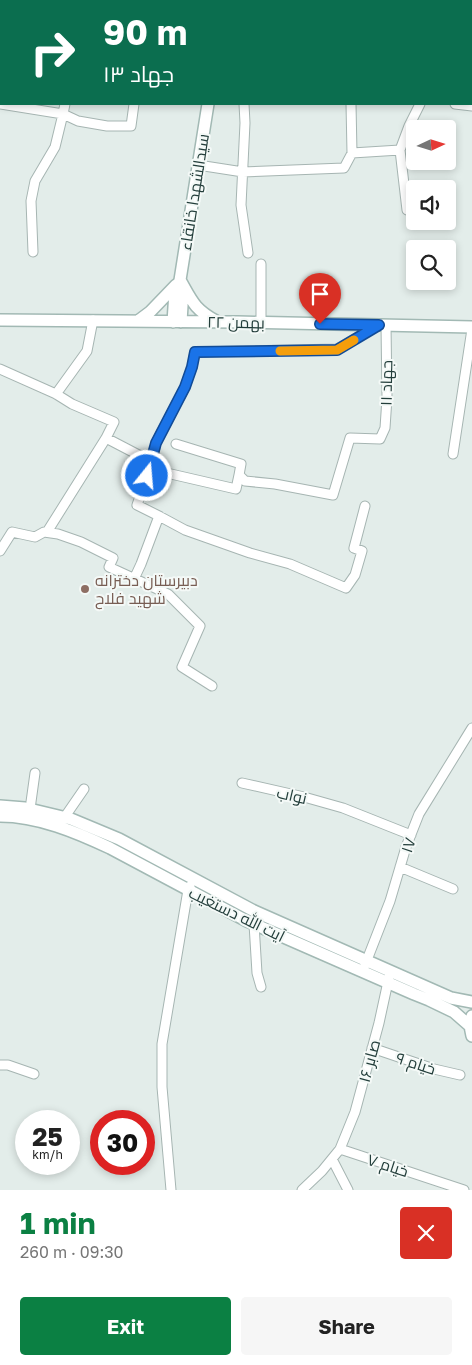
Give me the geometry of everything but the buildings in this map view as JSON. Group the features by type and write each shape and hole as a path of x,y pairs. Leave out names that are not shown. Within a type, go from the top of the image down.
{"main road":[{"name":"سیدالشهدا خانقاء","path":"177,322 183,289 180,280 208,105"},
{"path":"138,321 164,299 180,280 194,305 202,313 217,322"},
{"name":"۲۲ بهمن","path":"0,320 217,322 472,328"},
{"name":"آیت الله دستغیب","path":"0,806 30,809 64,818 118,839 364,966"},
{"name":"آیت الله دستغیب","path":"0,816 30,819 89,839 110,848 254,924 389,977 452,998 472,1002"},
{"name":"آیت الله دستغیب","path":"389,977 454,1012 471,1026"}],"street":[{"path":"13,105 39,107 63,114 78,121 108,126 131,126 134,105"},
{"path":"33,252 31,202 35,181 55,147 65,105"},
{"path":"244,105 241,205 248,253"},
{"path":"198,165 243,172 344,168 352,153 351,105"},
{"path":"406,201 400,150 420,105"},
{"path":"352,153 400,150"},
{"path":"261,264 261,323"},
{"path":"56,394 87,351 93,320"},
{"path":"365,506 354,548 362,550 355,574 346,588 290,564 250,553 185,530 137,505 152,462 156,443 185,387 195,352 337,350 382,325"},
{"name":"جهاد ۱۱","path":"239,475 245,481 275,484 333,495 350,438 380,439 384,428 387,398 382,325"},
{"path":"454,454 472,328"},
{"path":"0,369 114,422 47,532"},
{"path":"106,438 152,462"},
{"path":"158,471 236,489 241,464 176,444"},
{"path":"134,579 159,516"},
{"path":"0,551 12,532 35,536 47,532 81,542 113,558 109,567 168,594 200,626 182,667 212,686"},
{"name":"۱۷","path":"364,966 390,901 419,814 472,728"},
{"path":"30,809 35,774"},
{"name":"نواب","path":"242,783 342,808 411,835"},
{"path":"64,818 84,789"},
{"path":"400,867 453,889"},
{"path":"171,1190 162,1087 162,1044 188,890 193,878"},
{"path":"257,912 254,924 257,973 262,987"},
{"name":"صابر ۱۶","path":"302,1190 340,1149 355,1112 389,977"},
{"name":"خیام ۹","path":"372,1048 460,1076"},
{"path":"0,1065 34,1074"},
{"name":"خیام ۷","path":"340,1149 464,1190"},
{"path":"332,1159 348,1190"}],"slow traffic":[{"path":"280,351 337,350 354,340"}],"place":[{"name":"دبیرستان دخترانه شهید فلاح","path":"85,589"}],"route":[{"path":"147,476 156,443 185,387 195,352 337,350 379,325 320,324"}]}
